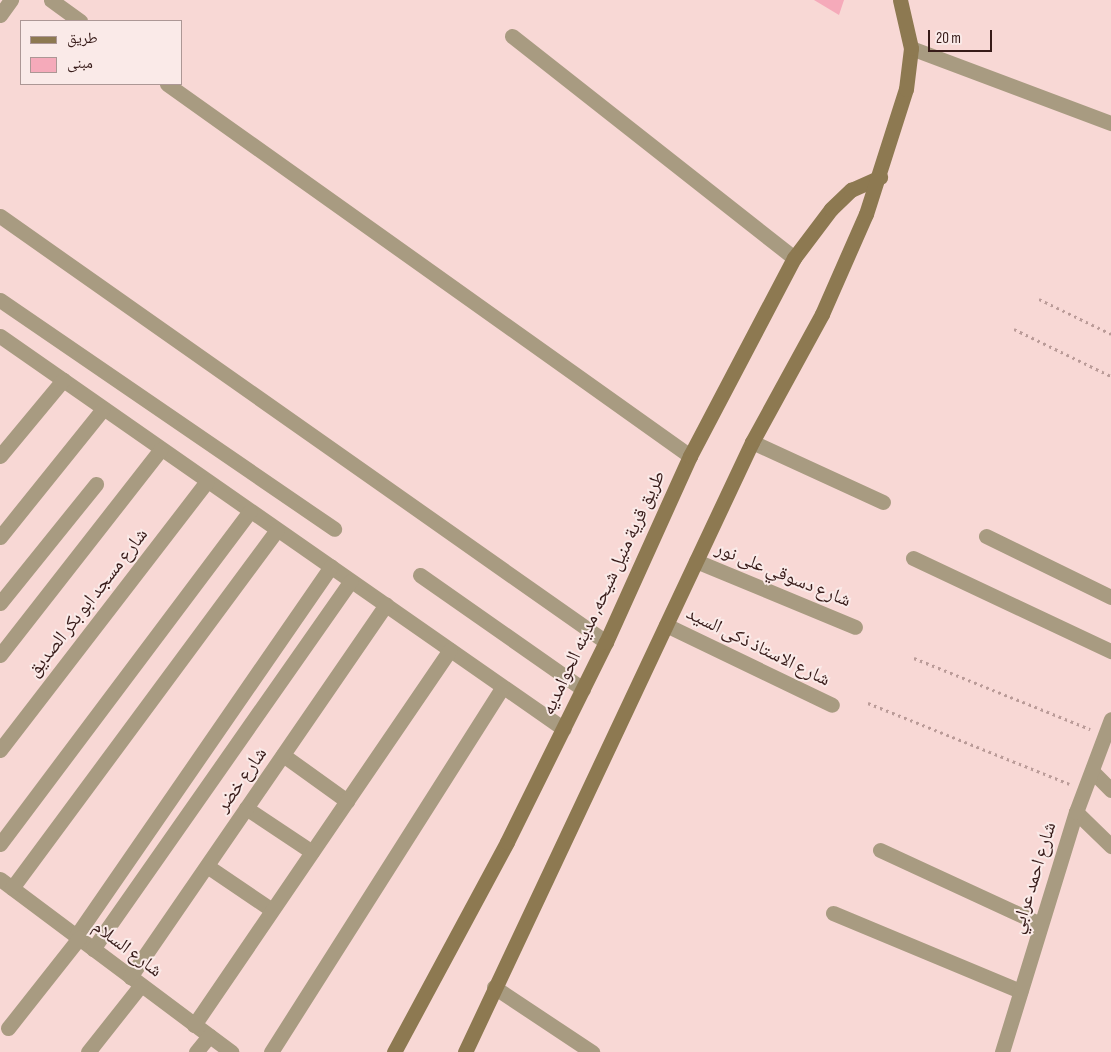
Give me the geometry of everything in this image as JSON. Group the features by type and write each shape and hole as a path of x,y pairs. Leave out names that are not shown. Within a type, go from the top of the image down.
{"main road":[{"path":"465,1052 752,442 822,314 880,177 906,89 911,48 900,0"},
{"name":"طريق قرية منيل شيحه, مدينه الحوامديه","path":"394,1052 445,963 564,729 606,642 690,456 794,258 831,209 851,190 880,177"}],"street":[{"path":"0,15 11,0"},
{"path":"51,0 79,20"},
{"path":"512,36 794,258"},
{"path":"911,48 1111,123"},
{"path":"167,85 690,456"},
{"path":"0,216 606,642"},
{"path":"0,300 334,529"},
{"path":"0,336 564,729"},
{"path":"0,456 63,380"},
{"path":"0,537 103,409"},
{"path":"752,442 883,502"},
{"path":"0,654 161,449"},
{"name":"شارع مسجد ابو بكر الصديق","path":"0,750 208,481"},
{"path":"0,603 96,484"},
{"path":"0,844 250,511"},
{"path":"4,884 277,530"},
{"path":"986,536 1111,597"},
{"path":"914,558 1111,651"},
{"name":"شارع دسوقي على نور","path":"696,561 855,627"},
{"path":"8,1028 78,937 331,567"},
{"path":"420,575 583,689"},
{"path":"93,949 351,581"},
{"name":"شارع خضر","path":"88,1052 136,981 207,866 386,605"},
{"name":"شارع الاستاذ ذكى السيد","path":"666,625 832,705"},
{"path":"194,1025 450,650"},
{"path":"271,1052 503,687"},
{"name":"شارع احمد عرابي","path":"1002,1052 1076,812 1111,719"},
{"path":"283,755 347,801"},
{"path":"1092,771 1111,790"},
{"path":"246,808 312,852"},
{"path":"1076,812 1111,846"},
{"path":"880,850 1040,924"},
{"path":"207,866 272,910"},
{"name":"شارع السلام","path":"4,884 231,1052"},
{"path":"833,913 1020,991"},
{"path":"494,987 592,1052"},
{"path":"196,1052 209,1036"}],"path":[{"path":"1040,299 1111,334"},
{"path":"1014,329 1111,376"},
{"path":"914,658 1105,735"},
{"path":"868,703 1084,790"}],"building":[{"path":"814,0 844,0 839,15"}]}
